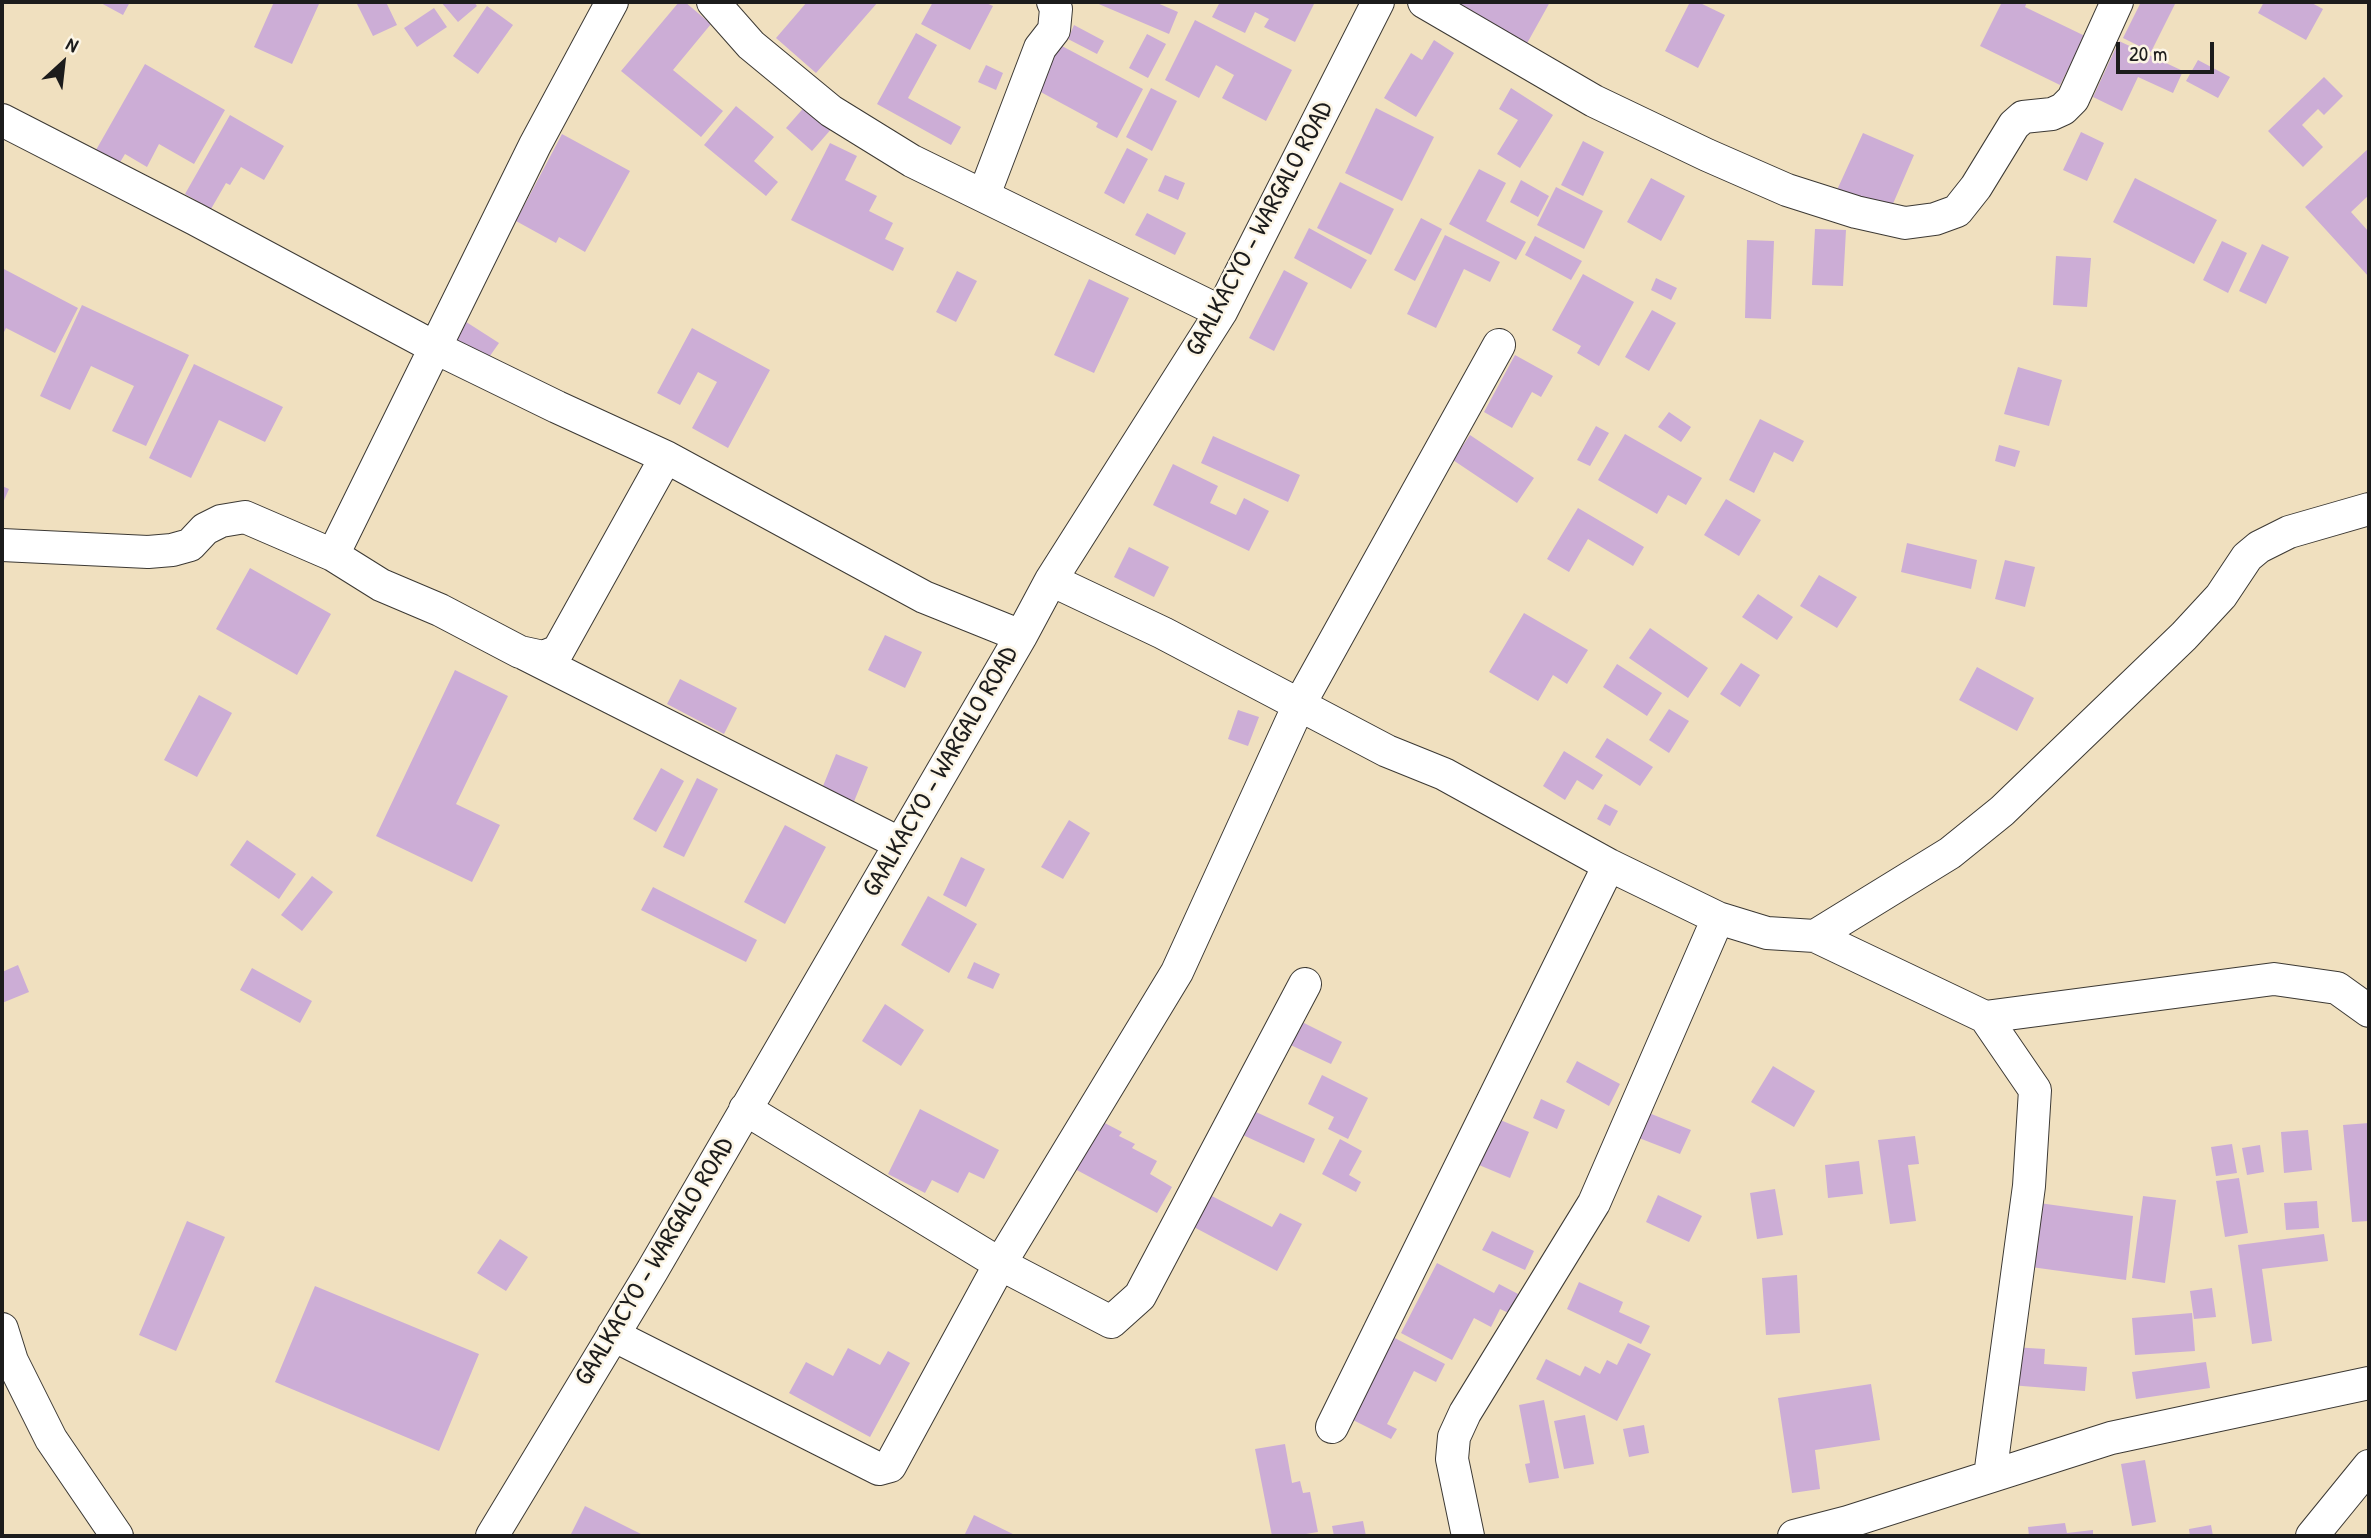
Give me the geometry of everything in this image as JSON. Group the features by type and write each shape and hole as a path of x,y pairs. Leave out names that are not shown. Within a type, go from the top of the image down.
{"street":[{"path":"333,555 535,145 612,2"},
{"path":"713,2 751,45 831,111 912,161 1221,312"},
{"path":"984,195 1040,48 1054,30 1056,9 1053,2"},
{"name":"GAALKACYO - WARGALO ROAD","path":"492,1536 613,1335 1021,636 1051,580 1221,312 1378,2"},
{"path":"1424,2 1594,101 1707,155 1787,190 1856,212 1905,223 1935,219 1956,211 1976,187 2014,125 2023,117 2052,114 2063,109 2073,99 2118,2"},
{"path":"2,120 195,219 436,348 666,457 924,597 1021,636"},
{"path":"613,1335 879,1469 890,1466 1000,1264 1177,972 1298,706 1499,345"},
{"path":"520,652 543,657 558,651 666,457"},
{"path":"1815,936 1950,853 2003,811 2184,636 2221,596 2248,556 2259,547 2289,532 2369,509"},
{"path":"2,545 148,552 173,550 190,545 205,529 221,521 245,517 333,555 380,585 440,610 899,843"},
{"path":"1051,580 1209,656 1298,706 1387,751 1444,774 1609,865 1718,918 1767,933 1815,936 1984,1017 2035,1090 2029,1186 1990,1476"},
{"path":"1332,1427 1609,865"},
{"path":"1468,1536 1452,1459 1454,1437 1465,1413 1594,1203 1718,918"},
{"path":"1984,1017 2274,979 2337,988 2369,1010"},
{"path":"745,1109 1000,1264 1111,1322 1140,1296 1305,984"},
{"path":"2,1329 12,1361 51,1439 117,1536"},
{"path":"1794,1536 1848,1522 2111,1438 2369,1383"},
{"path":"2312,1536 2369,1466"}],"building":[{"path":"99,2 130,2 123,15"},
{"path":"274,2 319,4 292,64 254,47"},
{"path":"356,2 386,2 397,25 373,36"},
{"path":"441,2 474,2 477,6 458,22"},
{"path":"679,2 685,2 711,24 673,70 723,111 701,137 621,71"},
{"path":"807,2 878,2 816,73 776,38"},
{"path":"933,2 984,2 993,6 970,50 921,24"},
{"path":"1094,2 1155,2 1178,12 1169,34"},
{"path":"1220,2 1315,2 1295,42 1264,27 1269,19 1255,12 1245,33 1212,17"},
{"path":"1442,2 1550,2 1525,47"},
{"path":"1690,2 1698,2 1725,15 1698,68 1665,51"},
{"path":"2002,2 2027,2 2025,7 2085,36 2060,85 1980,46"},
{"path":"2141,2 2176,2 2151,52 2123,38"},
{"path":"2264,2 2310,2 2323,9 2306,40 2258,13"},
{"path":"487,6 513,25 478,74 453,56"},
{"path":"434,8 447,27 417,47 404,28"},
{"path":"1195,20 1292,70 1266,121 1222,98 1234,75 1216,65 1199,98 1165,80"},
{"path":"1074,25 1104,41 1097,54 1068,39"},
{"path":"916,33 937,45 908,98 961,127 951,145 877,104"},
{"path":"1147,34 1166,44 1148,78 1129,68"},
{"path":"1434,40 1454,53 1416,117 1384,98 1411,53 1422,60"},
{"path":"2119,41 2183,71 2173,93 2138,77 2122,111 2093,97"},
{"path":"1060,45 1143,89 1117,138 1096,127 1098,123 1037,90"},
{"path":"2198,60 2230,77 2218,98 2186,81"},
{"path":"145,64 225,110 194,164 159,144 147,167 125,154 119,164 96,150"},
{"path":"986,65 1003,73 996,90 978,82"},
{"path":"2324,77 2343,96 2324,115 2318,109 2302,125 2323,147 2303,167 2268,131"},
{"path":"1151,88 1177,101 1152,151 1126,137"},
{"path":"1511,88 1553,115 1520,168 1497,154 1518,120 1499,109"},
{"path":"807,104 833,127 812,151 786,128"},
{"path":"736,106 774,137 754,161 778,182 766,196 704,145"},
{"path":"1376,108 1434,137 1402,201 1345,173"},
{"path":"230,115 284,146 264,180 241,167 230,185 226,183 211,209 185,194"},
{"path":"2081,132 2104,143 2087,181 2063,170"},
{"path":"1863,133 1914,155 1889,213 1837,190"},
{"path":"562,134 630,171 585,252 559,237 556,243 516,221"},
{"path":"1583,141 1604,152 1583,196 1561,185"},
{"path":"830,143 857,156 845,180 877,196 869,211 893,223 885,239 904,248 893,271 791,220"},
{"path":"1127,148 1148,159 1124,204 1104,193"},
{"path":"2369,148 2369,195 2351,212 2369,232 2369,277 2305,207"},
{"path":"1479,169 1506,183 1486,221 1526,242 1516,260 1449,224"},
{"path":"1165,175 1185,183 1178,200 1158,191"},
{"path":"1651,178 1685,196 1661,241 1627,222"},
{"path":"2135,178 2217,220 2194,264 2113,222"},
{"path":"1521,180 1549,196 1538,217 1510,202"},
{"path":"1340,182 1394,209 1371,255 1317,228"},
{"path":"1556,187 1603,211 1584,249 1537,225"},
{"path":"1147,213 1186,233 1175,255 1135,235"},
{"path":"1421,218 1442,229 1415,281 1394,270"},
{"path":"1309,228 1367,260 1351,289 1294,258"},
{"path":"1815,229 1846,230 1843,286 1812,285"},
{"path":"1445,235 1500,262 1490,282 1464,269 1436,328 1407,314"},
{"path":"1535,236 1582,261 1571,280 1525,255"},
{"path":"1747,240 1774,241 1771,319 1745,318"},
{"path":"2222,241 2247,253 2228,293 2203,280"},
{"path":"2262,244 2289,257 2266,304 2239,291"},
{"path":"2056,256 2091,258 2087,307 2053,305"},
{"path":"2,268 78,308 55,353 6,328 2,336"},
{"path":"1284,270 1308,283 1274,351 1249,338"},
{"path":"957,271 977,281 956,322 936,312"},
{"path":"1583,274 1634,302 1599,366 1577,353 1581,346 1552,330"},
{"path":"1656,278 1677,288 1671,300 1651,290"},
{"path":"1089,279 1129,298 1094,373 1054,355"},
{"path":"82,305 189,355 146,446 112,431 134,386 91,366 70,410 40,396"},
{"path":"1652,310 1676,323 1649,371 1625,357"},
{"path":"460,318 499,343 485,363 447,339"},
{"path":"692,328 770,370 728,448 692,428 717,382 698,372 680,405 657,393"},
{"path":"1515,355 1553,376 1541,397 1532,392 1512,428 1484,412"},
{"path":"194,364 283,407 265,442 219,420 191,478 149,458"},
{"path":"2018,367 2062,380 2049,426 2004,414"},
{"path":"1669,412 1691,427 1681,442 1658,427"},
{"path":"1760,419 1804,441 1793,462 1774,452 1754,493 1729,480"},
{"path":"1596,426 1609,433 1590,466 1577,460"},
{"path":"1625,434 1702,478 1686,505 1668,495 1657,514 1598,480"},
{"path":"1470,435 1534,478 1517,503 1453,460"},
{"path":"1213,436 1300,475 1288,502 1201,463"},
{"path":"1999,445 2020,451 2015,467 1995,461"},
{"path":"1173,464 1218,486 1210,503 1236,515 1244,498 1269,511 1249,551 1153,505"},
{"path":"2,486 9,489 2,505"},
{"path":"1726,499 1761,520 1739,556 1704,535"},
{"path":"1578,508 1644,547 1633,566 1588,539 1569,572 1547,559"},
{"path":"1907,543 1977,560 1971,589 1901,572"},
{"path":"1129,547 1169,567 1154,597 1114,577"},
{"path":"2005,560 2035,567 2025,607 1995,599"},
{"path":"250,568 331,614 297,675 216,629"},
{"path":"1819,575 1857,597 1837,628 1800,606"},
{"path":"1758,594 1793,617 1777,640 1742,617"},
{"path":"1524,613 1588,650 1567,684 1553,675 1538,701 1489,672"},
{"path":"1650,628 1708,668 1688,698 1629,658"},
{"path":"885,635 922,652 905,688 868,670"},
{"path":"1741,663 1760,675 1740,707 1720,694"},
{"path":"1617,664 1662,693 1647,716 1603,687"},
{"path":"1977,667 2034,698 2017,731 1959,700"},
{"path":"455,670 508,696 456,804 500,825 472,882 376,836"},
{"path":"680,679 737,708 724,734 667,704"},
{"path":"199,695 232,713 197,777 164,760"},
{"path":"1669,709 1689,721 1669,753 1649,740"},
{"path":"1238,710 1259,717 1248,746 1228,739"},
{"path":"1607,738 1653,767 1640,786 1595,757"},
{"path":"1564,751 1603,775 1593,790 1577,780 1565,800 1543,786"},
{"path":"836,754 868,767 853,804 821,791"},
{"path":"661,768 684,781 656,832 633,819"},
{"path":"697,778 718,789 684,857 663,847"},
{"path":"1605,804 1618,811 1610,826 1597,819"},
{"path":"1069,820 1090,833 1063,879 1041,867"},
{"path":"785,825 826,847 785,924 744,902"},
{"path":"247,840 296,874 279,899 230,865"},
{"path":"961,857 985,869 966,907 943,895"},
{"path":"312,876 333,892 302,931 281,915"},
{"path":"653,887 757,940 746,962 641,910"},
{"path":"928,896 977,924 949,973 901,945"},
{"path":"974,962 1000,974 993,989 967,978"},
{"path":"18,965 29,992 2,1003 2,972"},
{"path":"252,968 312,1001 300,1023 240,990"},
{"path":"885,1004 924,1030 901,1066 862,1041"},
{"path":"1292,1017 1342,1042 1331,1064 1280,1040"},
{"path":"1577,1061 1620,1084 1609,1106 1566,1082"},
{"path":"1773,1066 1815,1091 1794,1127 1751,1102"},
{"path":"1322,1075 1368,1098 1348,1139 1328,1129 1334,1117 1308,1104"},
{"path":"1541,1099 1565,1110 1557,1129 1533,1118"},
{"path":"1245,1107 1315,1139 1304,1163 1234,1131"},
{"path":"920,1109 999,1150 984,1179 969,1172 958,1193 932,1180 925,1193 888,1174"},
{"path":"1649,1113 1691,1130 1680,1154 1639,1138"},
{"path":"1498,1119 1529,1132 1510,1178 1479,1165"},
{"path":"1099,1120 1122,1132 1119,1136 1135,1144 1132,1148 1157,1161 1150,1174 1172,1187 1157,1213 1073,1168"},
{"path":"2369,1123 2369,1221 2352,1222 2343,1125"},
{"path":"2308,1130 2312,1170 2284,1173 2281,1132"},
{"path":"1915,1136 1919,1164 1908,1165 1916,1221 1890,1224 1878,1140"},
{"path":"1340,1139 1362,1151 1349,1175 1361,1182 1356,1192 1322,1174"},
{"path":"2232,1144 2237,1173 2216,1176 2211,1147"},
{"path":"2260,1145 2264,1172 2247,1175 2242,1148"},
{"path":"1859,1161 1863,1194 1828,1198 1825,1165"},
{"path":"2239,1178 2248,1233 2225,1237 2216,1181"},
{"path":"1775,1189 1783,1235 1757,1239 1750,1193"},
{"path":"1206,1193 1272,1227 1280,1213 1302,1224 1277,1271 1190,1225"},
{"path":"1658,1195 1702,1216 1689,1242 1646,1222"},
{"path":"2143,1196 2176,1200 2165,1283 2132,1278"},
{"path":"2317,1201 2319,1228 2286,1230 2284,1203"},
{"path":"2039,1203 2133,1216 2126,1280 2031,1267"},
{"path":"187,1221 225,1237 176,1351 139,1335"},
{"path":"1492,1231 1534,1251 1525,1270 1482,1250"},
{"path":"2324,1234 2328,1261 2262,1269 2272,1341 2252,1344 2238,1245"},
{"path":"500,1239 528,1257 506,1291 477,1273"},
{"path":"1437,1263 1494,1293 1499,1284 1520,1295 1511,1314 1500,1309 1491,1327 1474,1318 1452,1360 1401,1333"},
{"path":"1797,1275 1800,1333 1766,1335 1762,1278"},
{"path":"1579,1282 1623,1302 1619,1312 1650,1326 1641,1344 1567,1309"},
{"path":"315,1286 479,1354 439,1451 275,1382"},
{"path":"2212,1288 2216,1317 2194,1319 2190,1291"},
{"path":"2192,1313 2195,1351 2135,1355 2132,1318"},
{"path":"1389,1335 1445,1364 1436,1382 1414,1371 1387,1424 1397,1429 1391,1439 1347,1417"},
{"path":"1628,1343 1651,1354 1617,1421 1536,1379 1546,1359 1580,1376 1585,1366 1600,1374 1607,1360 1617,1365"},
{"path":"2012,1347 2045,1349 2044,1364 2087,1367 2085,1391 2010,1385"},
{"path":"848,1348 880,1365 888,1351 910,1363 870,1437 789,1393 806,1362 833,1376"},
{"path":"2206,1362 2210,1388 2136,1399 2132,1372"},
{"path":"1871,1384 1880,1440 1815,1450 1820,1489 1792,1493 1778,1398"},
{"path":"1544,1400 1559,1478 1529,1483 1525,1464 1530,1463 1519,1405"},
{"path":"1585,1415 1594,1464 1564,1469 1554,1421"},
{"path":"1644,1425 1649,1453 1629,1457 1623,1429"},
{"path":"1285,1444 1292,1483 1300,1481 1303,1493 1310,1492 1318,1532 1272,1536 1255,1449"},
{"path":"2145,1460 2156,1522 2132,1526 2121,1464"},
{"path":"585,1506 645,1536 570,1536"},
{"path":"974,1515 1017,1536 964,1536"},
{"path":"1363,1521 1366,1536 1334,1536 1332,1526"},
{"path":"2065,1523 2067,1533 2093,1530 2093,1536 2029,1536 2028,1527"},
{"path":"2211,1525 2213,1536 2190,1536 2189,1529"}]}
